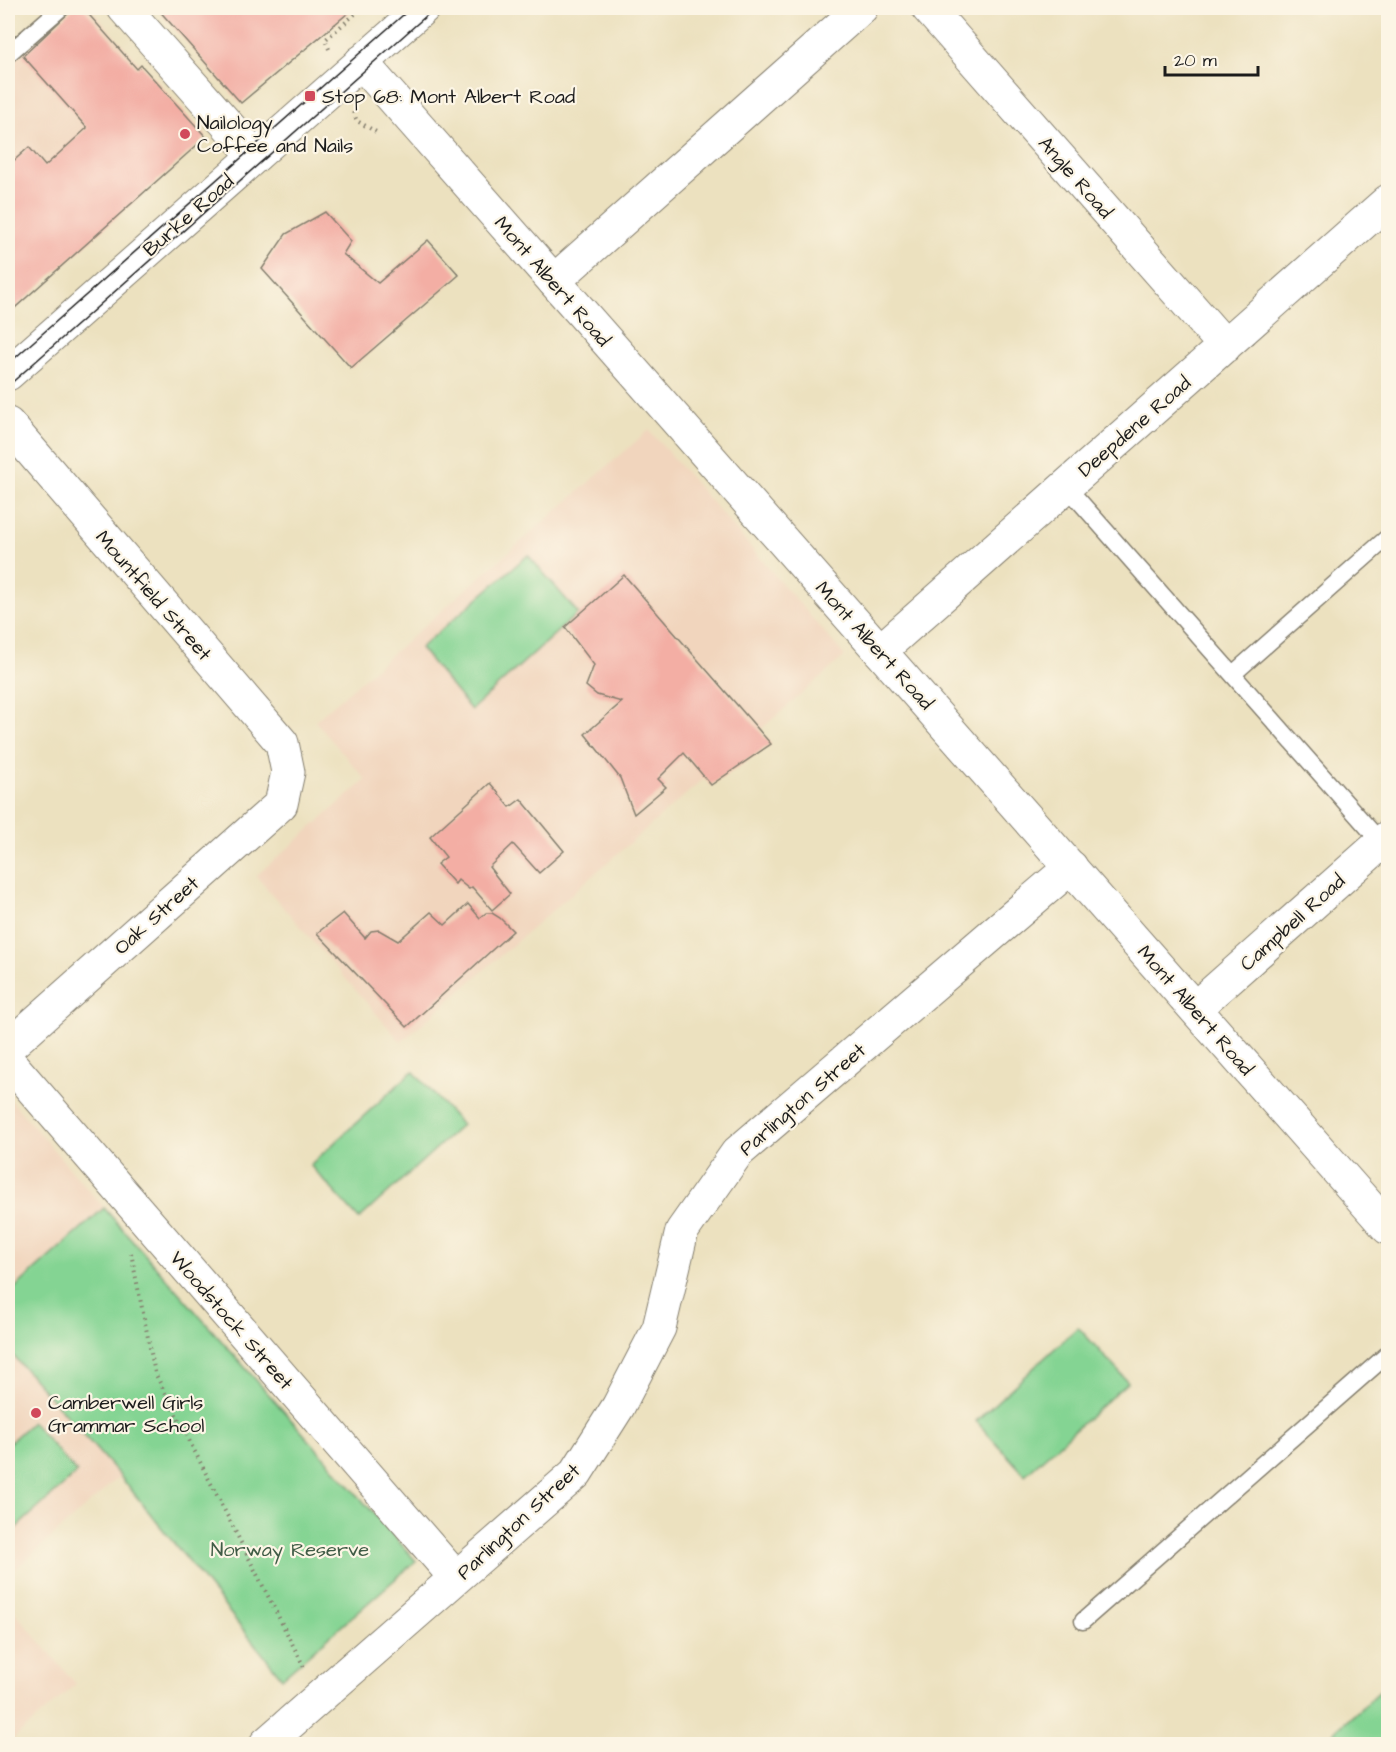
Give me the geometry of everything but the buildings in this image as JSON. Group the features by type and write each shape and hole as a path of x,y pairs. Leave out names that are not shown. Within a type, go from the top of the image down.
{"street":[{"path":"124,8 255,156"},
{"name":"Burke Road","path":"8,374 423,8"},
{"path":"554,281 861,8"},
{"name":"Angle Road","path":"928,8 1225,346"},
{"name":"Mont Albert Road","path":"361,62 1389,1228"},
{"name":"Deepdene Road","path":"880,651 1389,201"},
{"name":"Mountfield Street","path":"8,424 282,743 288,772"},
{"name":"Oak Street","path":"8,1047 281,804 288,772"},
{"name":"Campbell Road","path":"1195,1008 1386,844"},
{"name":"Parlington Street","path":"266,1744 576,1473 618,1407 659,1328 682,1231 737,1153 1071,867"},
{"name":"Woodstock Street","path":"8,1061 456,1578"}],"lane":[{"path":"8,54 61,8"},
{"path":"1066,486 1386,844"},
{"path":"1233,674 1389,537"},
{"path":"1083,1621 1389,1354"}],"path":[{"path":"325,40 362,8"},
{"path":"130,1248 155,1373 319,1697"}],"shaded area":[{"path":"74,8 90,8 206,137 8,314 8,66"},
{"path":"649,430 845,656 401,1042 256,876 366,780 315,721"},
{"path":"8,1097 104,1208 8,1294"},
{"name":"Camberwell Girls Grammar School","path":"8,1350 120,1476 8,1576"},
{"path":"8,1604 76,1684 8,1744"}],"green space":[{"path":"528,555 578,613 471,710 420,648"},
{"path":"413,1071 462,1125 359,1219 310,1165"},
{"name":"Norway Reserve","path":"104,1208 416,1561 282,1678 120,1476 8,1350 8,1294"},
{"path":"1078,1327 1128,1382 1025,1475 976,1421"},
{"path":"32,1422 77,1473 8,1535 8,1440 10,1442"},
{"path":"1388,1684 1388,1744 1336,1744 1329,1737"}],"tram line":[{"path":"8,364 411,8"},
{"path":"8,386 435,8"}],"place":[{"name":"Stop 68: Mont Albert Road","path":"310,96"},
{"name":"Nailology Coffee and Nails","path":"185,134"},
{"name":"Camberwell Girls Grammar School","path":"36,1413"}]}
